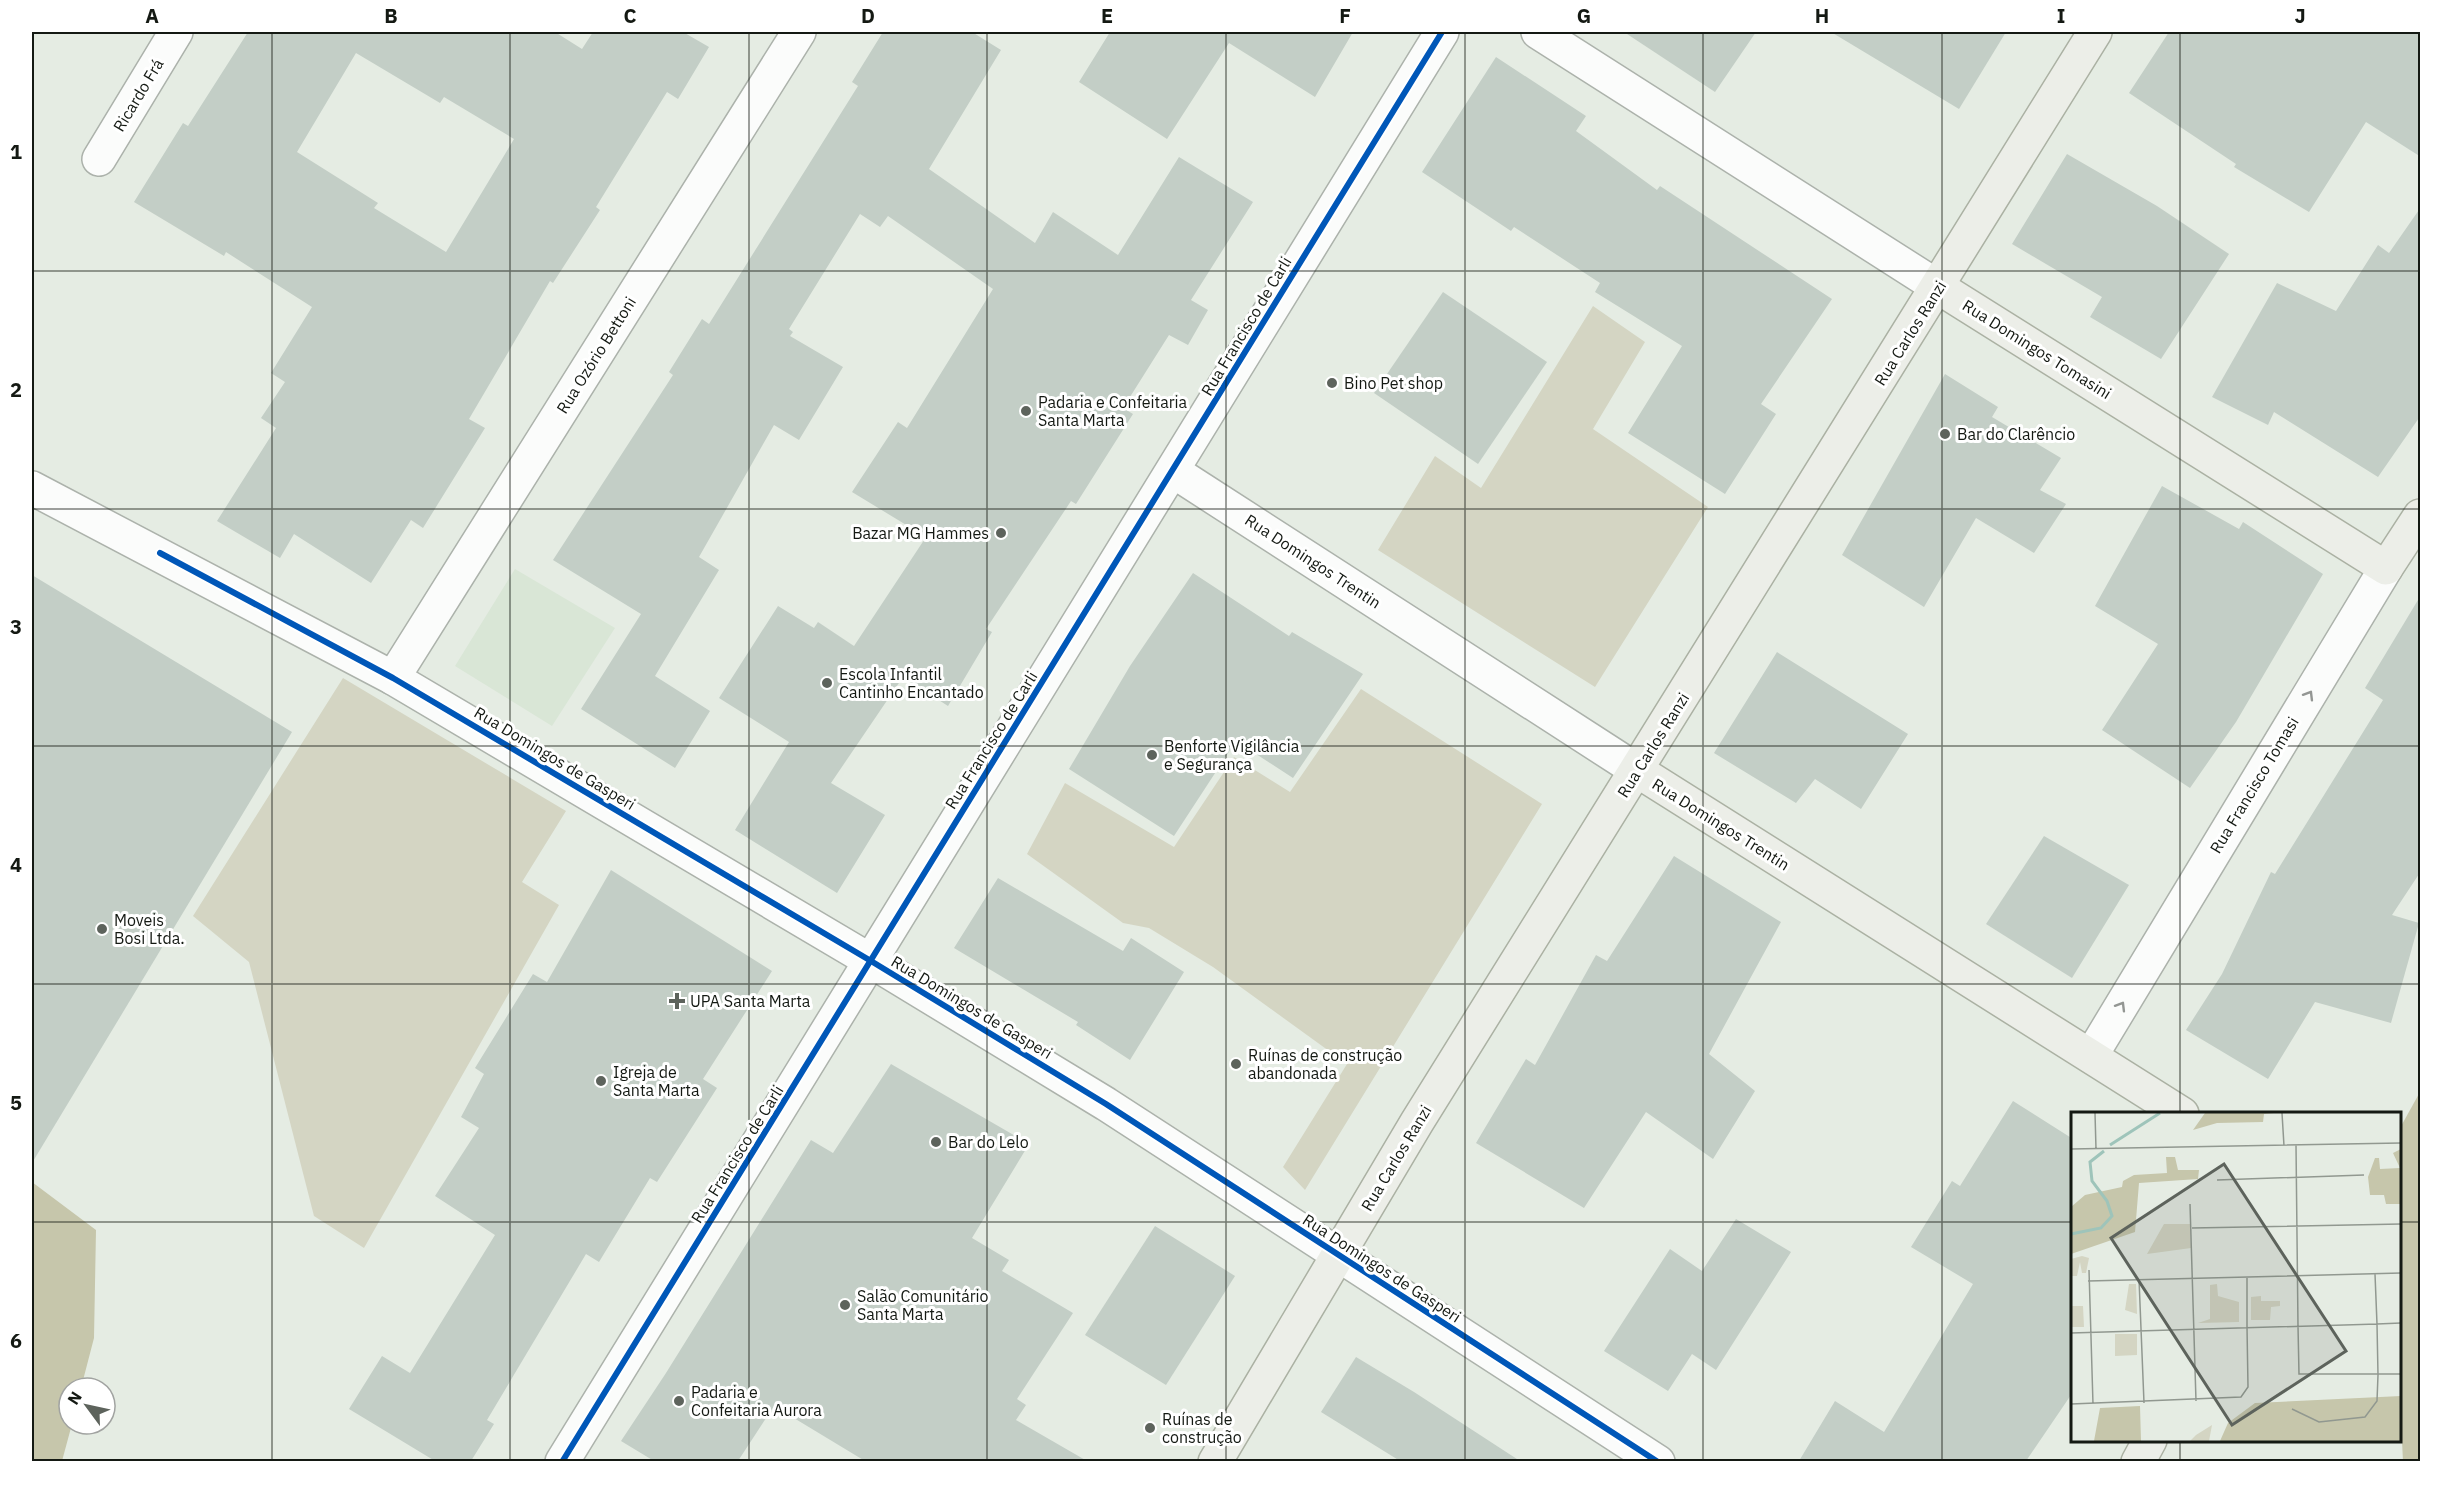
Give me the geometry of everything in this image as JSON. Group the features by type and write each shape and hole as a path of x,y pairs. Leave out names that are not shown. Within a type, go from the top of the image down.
{"main road":[{"name":"Rua Carlos Ranzi","path":"1215,1461 1417,1122 1638,771 2095,32"},
{"name":"Rua Domingos Tomasini","path":"1938,287 2386,568"},
{"name":"Rua Francisco Tomasi","path":"2386,568 2421,516"},
{"name":"Rua Domingos Trentin","path":"1638,771 2180,1112"},
{"path":"2138,1461 2149,1442"}],"street":[{"name":"Ricardo Frá","path":"99,159 176,32"},
{"name":"Rua Ozório Bettoni","path":"393,678 798,32"},
{"name":"Rua Francisco de Carli","path":"562,1461 1442,32"},
{"name":"Rua Domingos Tomasini","path":"1538,32 1938,287"},
{"name":"Rua Domingos Trentin","path":"1173,471 1638,771"},
{"name":"Rua Domingos de Gasperi","path":"32,488 160,553 393,678 871,961 1106,1104 1658,1461"},
{"name":"Rua Francisco Tomasi","path":"2091,1056 2386,568"}],"shaded area":[{"path":"1593,306 1645,342 1593,429 1708,507 1595,687 1378,550 1435,456 1481,488"},
{"path":"515,569 615,628 552,726 455,666"},
{"path":"343,678 566,811 522,882 559,905 364,1248 314,1216 249,962 193,916"},
{"path":"1361,689 1542,804 1305,1190 1283,1167 1347,1064 1213,967 1149,928 1123,923 1027,854 1065,783 1174,847 1234,757 1290,792"},
{"path":"2420,1092 2420,1461 2403,1462 2401,1419 2401,1126"},
{"path":"32,1182 96,1230 94,1338 84,1376 57,1376 57,1436 69,1436 62,1461 32,1461"}],"building":[{"path":"248,32 555,32 582,49 593,32 683,32 709,47 678,99 667,92 596,207 600,210 553,283 550,281 469,419 485,428 423,528 411,520 371,583 294,534 280,558 217,521 276,428 261,418 285,382 271,373 312,307 226,252 224,256 134,202 183,123 188,126","holes":["356,53 440,103 444,97 514,139 446,252 374,208 378,203 297,152"]},
{"path":"883,32 972,32 1001,50 929,169 1035,243 1053,212 1118,255 1179,157 1253,202 1191,300 1208,310 1188,345 1169,335 1123,408 1133,414 1076,504 1071,501 986,629 992,632 948,706 903,677 831,783 885,815 837,893 735,830 789,742 719,698 778,606 814,628 818,622 854,646 926,537 852,492 898,422 907,428 993,289 888,216 880,227 860,214 789,329 793,332 790,336 843,367 799,440 774,425 699,557 719,570 655,676 710,711 675,768 581,709 641,614 553,560 673,375 669,372 702,319 709,324 858,86 852,82"},
{"path":"1110,32 1353,32 1315,97 1229,43 1167,139 1079,82"},
{"path":"1624,32 1756,32 1715,92"},
{"path":"1831,32 2006,32 1959,109"},
{"path":"2169,32 2421,32 2421,157 2366,122 2309,212 2234,167 2236,164 2129,93"},
{"path":"1496,57 1586,116 1576,131 1657,190 1660,186 1832,299 1761,404 1776,414 1725,494 1628,433 1682,346 1595,292 1600,283 1514,227 1511,231 1422,172"},
{"path":"2067,154 2157,206 2229,254 2161,359 2090,317 2102,297 2012,244"},
{"path":"2421,207 2421,415 2378,477 2274,412 2268,425 2212,397 2277,283 2336,311 2378,245 2389,253"},
{"path":"1443,292 1547,362 1478,464 1374,393"},
{"path":"1945,374 1998,407 1992,417 2061,458 2040,490 2066,504 2034,553 1976,518 1924,607 1842,555"},
{"path":"2162,486 2239,529 2243,522 2323,574 2236,722 2190,788 2102,730 2158,644 2095,606"},
{"path":"1193,573 1289,636 1292,632 1363,674 1293,778 1236,741 1174,836 1069,769 1130,666"},
{"name":"Moveis Bosi Ltda.","path":"32,575 292,732 32,1163"},
{"path":"2421,595 2421,871 2392,915 2419,923 2391,1023 2315,1002 2268,1079 2186,1030 2222,974 2271,872 2275,874 2383,700 2365,688"},
{"path":"1777,652 1908,734 1861,809 1815,779 1796,803 1714,753"},
{"path":"2044,836 2129,885 2072,978 1986,924"},
{"path":"1674,856 1781,922 1709,1054 1755,1091 1713,1159 1646,1112 1584,1208 1476,1143 1526,1059 1535,1065 1596,955 1607,961"},
{"path":"611,870 772,971 703,1079 717,1088 657,1182 650,1178 599,1262 586,1254 487,1420 494,1424 471,1461 435,1461 349,1409 382,1356 410,1373 495,1235 435,1196 479,1128 461,1117 484,1074 475,1068 533,974 547,982"},
{"path":"998,878 1123,951 1131,938 1184,972 1130,1060 1076,1025 1078,1022 954,948"},
{"path":"891,1064 1029,1144 972,1238 1009,1260 1002,1271 1073,1313 1017,1399 1026,1405 1016,1420 1087,1461 865,1461 774,1406 738,1461 654,1461 621,1441 811,1140 833,1153"},
{"path":"2013,1101 2071,1138 2071,1395 2026,1461 1799,1461 1835,1401 1884,1432 1973,1284 1911,1247 1952,1181 1960,1186"},
{"path":"1736,1219 1791,1252 1716,1370 1692,1354 1668,1391 1604,1351 1670,1249 1702,1271"},
{"path":"1155,1226 1235,1276 1166,1385 1085,1335"},
{"path":"1356,1357 1520,1461 1400,1461 1321,1412"}],"cycle path":[{"path":"562,1462 1442,32"},
{"path":"160,553 393,678 871,961 1106,1104 1658,1462"}],"place":[{"name":"Bino Pet shop","path":"1332,383"},
{"name":"Padaria e Confeitaria Santa Marta","path":"1026,411"},
{"name":"Bar do Clarêncio","path":"1945,434"},
{"name":"Bazar MG Hammes","path":"1001,533"},
{"name":"Escola Infantil Cantinho Encantado","path":"827,683"},
{"name":"Benforte Vigilância e Segurança","path":"1152,755"},
{"name":"Moveis Bosi Ltda.","path":"102,929"},
{"name":"UPA Santa Marta","path":"677,1001"},
{"name":"Ruínas de construção abandonada","path":"1236,1064"},
{"name":"Igreja de Santa Marta","path":"601,1081"},
{"name":"Bar do Lelo","path":"936,1142"},
{"name":"Salão Comunitário Santa Marta","path":"845,1305"},
{"name":"Padaria e Confeitaria Aurora","path":"679,1401"},
{"name":"Ruínas de construção","path":"1150,1428"}]}
